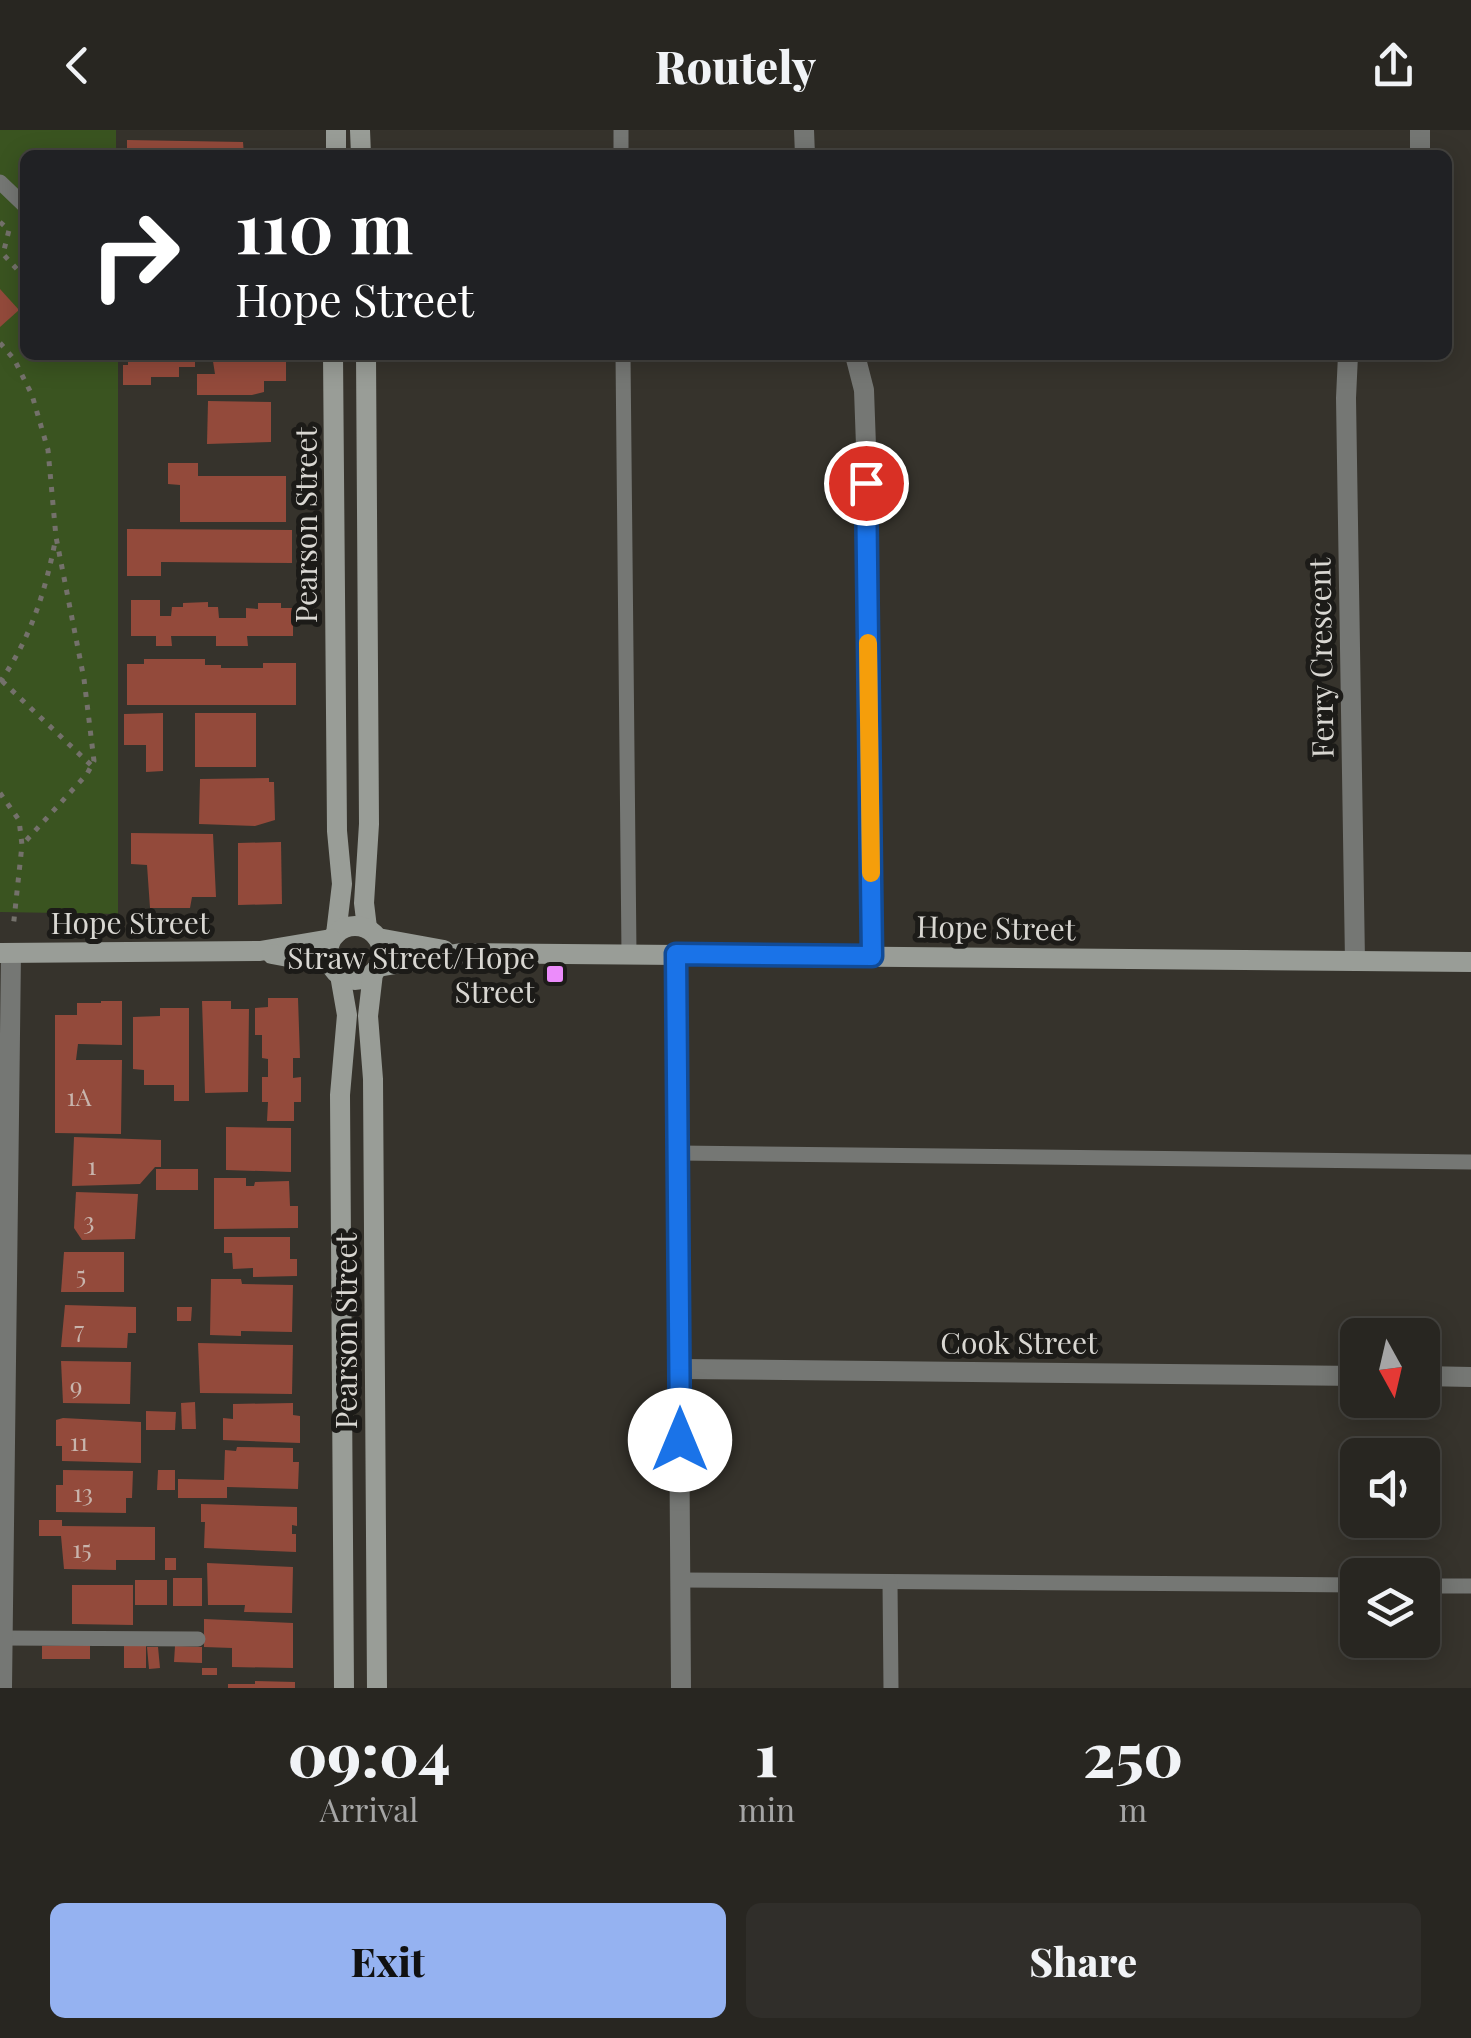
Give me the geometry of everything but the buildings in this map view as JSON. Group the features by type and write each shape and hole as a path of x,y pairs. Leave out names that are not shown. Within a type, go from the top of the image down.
{"street":[{"name":"Pearson Street","path":"333,360 337,831 342,884 334,937"},
{"name":"Pearson Street","path":"366,360 370,824 364,903 372,933"},
{"path":"855,360 864,390 866,446 872,956"},
{"name":"Ferry Crescent","path":"1348,360 1355,961"},
{"path":"350,926 372,933 382,952 375,970 357,980 336,970 328,957 334,937 350,926"},
{"name":"Hope Street","path":"372,933 461,953"},
{"name":"Hope Street","path":"5,954 260,952 334,937"},
{"name":"Hope Street","path":"260,952 336,970"},
{"name":"Hope Street","path":"375,970 461,953 1471,962"},
{"path":"2,1688 5,954"},
{"path":"676,954 681,1688"},
{"name":"Pearson Street","path":"336,970 347,1015 340,1095 344,1688"},
{"name":"Pearson Street","path":"375,970 368,1016 373,1080 377,1688"},
{"name":"Cook Street","path":"680,1370 1340,1376"},
{"path":"1440,1376 1471,1377"}],"lane":[{"path":"0,182 20,201"},
{"path":"623,360 629,954"},
{"path":"678,1152 1471,1162"},
{"path":"681,1580 1340,1585"},
{"path":"890,1582 891,1688"},
{"path":"1440,1586 1471,1586"},
{"path":"1,1638 198,1639"}],"path":[{"path":"0,222 9,230 3,254 20,273"},
{"path":"0,344 14,359 32,395 48,450 56,537 84,679 94,761 22,845"},
{"path":"56,537 46,588 35,617 1,681 92,766"},
{"path":"0,793 18,820 22,845 5,954"}],"green space":[{"path":"0,130 116,130 116,150 20,150 20,360 118,360 118,914 0,912"}],"slow traffic":[{"path":"868,643 871,873"}],"place":[{"name":"Straw Street/Hope Street","path":"555,974"}],"route":[{"path":"680,1440 676,954 872,956 866,483"}]}
